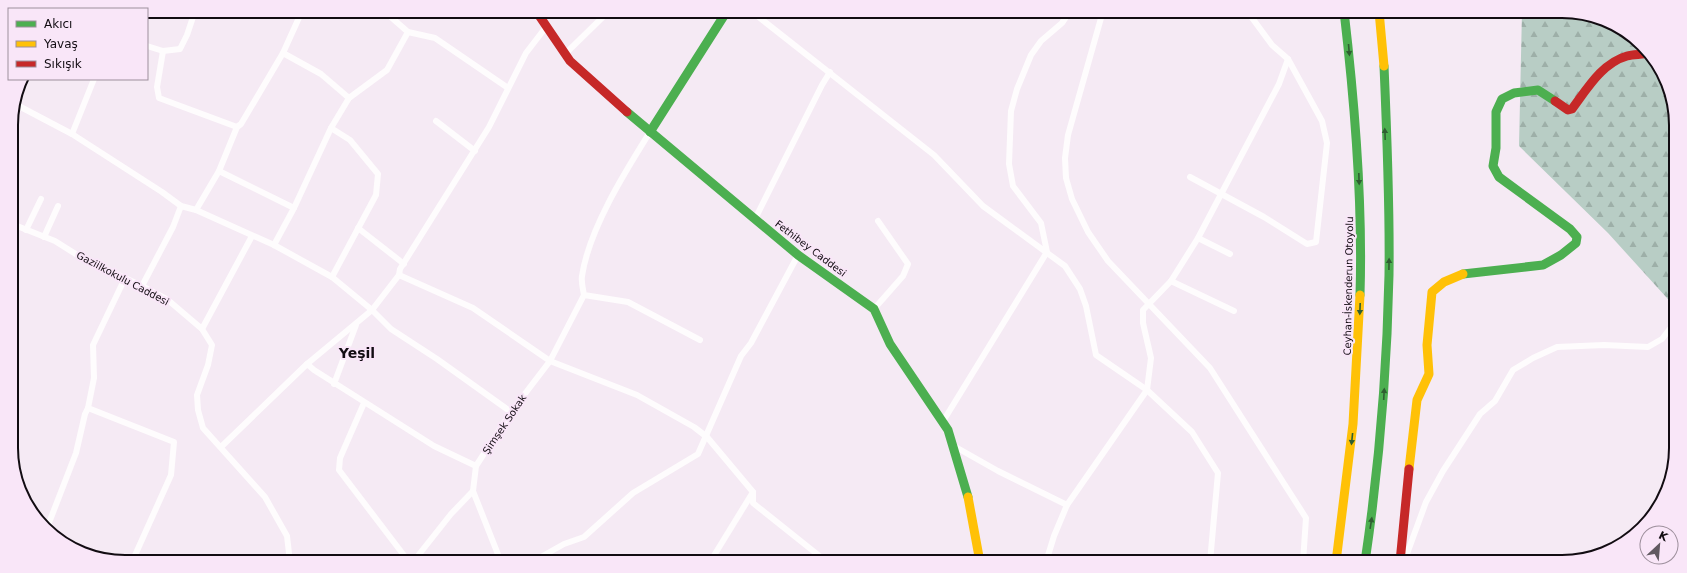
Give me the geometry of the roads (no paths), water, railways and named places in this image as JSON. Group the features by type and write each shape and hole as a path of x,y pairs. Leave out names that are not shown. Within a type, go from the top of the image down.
{"main road":[{"name":"Fethibey Caddesi","path":"540,18 570,61 650,132 798,255 874,309"},
{"path":"650,132 723,18"},
{"name":"Ceyhan-İskenderun Otoyolu","path":"1337,555 1347,491 1356,403 1361,234 1358,148 1345,18"},
{"path":"1366,555 1375,494 1382,420 1388,311 1389,234 1383,41 1380,18"},
{"path":"1401,555 1407,483 1418,400 1429,374 1427,345 1432,292 1444,282 1465,272 1543,265 1561,255 1576,243 1578,237 1570,229 1499,176 1493,166 1496,148 1496,112 1502,99 1514,93 1538,90 1568,110 1572,109 1585,90 1611,64 1627,56 1641,54"},
{"path":"874,309 890,344 948,430 971,508 979,555"}],"street":[{"path":"148,46 163,51 180,50 193,18"},
{"path":"196,210 218,171 236,127 241,124 283,53 299,18"},
{"path":"392,18 408,32 435,38 508,88"},
{"path":"565,54 602,18"},
{"path":"760,18 934,155 983,206 1065,266 1080,289 1086,306 1096,355 1147,390 1192,432 1218,473 1211,555"},
{"path":"942,423 1047,252 1041,223 1013,186 1009,164 1011,111 1017,89 1031,55 1041,41 1062,23 1065,18"},
{"path":"1101,18 1068,134 1065,158 1066,178 1072,199 1088,232 1108,261 1210,368 1306,518 1303,555"},
{"path":"1190,177 1264,217 1307,244 1316,242 1327,143 1322,121 1288,59 1272,45 1252,18"},
{"path":"221,448 307,364 372,310 399,275 404,264 489,127 526,53 546,27"},
{"path":"274,246 294,208 331,128 349,98 387,70 408,32"},
{"path":"163,51 157,87 159,98 236,127"},
{"path":"283,53 321,74 349,98"},
{"path":"1048,555 1054,536 1067,505 1147,390 1151,358 1143,323 1143,310 1171,281 1198,238 1219,194 1279,84 1288,59"},
{"path":"755,220 822,85 830,72"},
{"path":"72,134 94,80"},
{"path":"20,107 72,134 162,192 181,206 196,210 274,246 332,277 372,310 391,330 437,359 511,412"},
{"path":"436,121 475,151"},
{"path":"331,128 350,140 378,174 376,195 332,277"},
{"path":"650,132 620,181 589,248 582,278 584,295 628,302 700,340"},
{"path":"218,171 294,208"},
{"path":"26,230 41,199"},
{"path":"44,237 58,206"},
{"path":"142,286 173,227 181,206"},
{"path":"874,309 903,276 908,264 878,221"},
{"name":"Gaziilkokulu Caddesi","path":"18,227 55,241 82,258 168,300 202,329 212,345 208,364 197,395 198,410 203,428 265,497 287,536 289,555"},
{"path":"358,228 404,264"},
{"path":"202,329 252,236"},
{"path":"1198,238 1230,254"},
{"path":"544,555 564,544 584,537 633,493 698,454 707,437 741,356 751,343 798,255"},
{"path":"399,275 473,308 550,361 638,395 694,427 707,437 753,492 753,503 818,555"},
{"path":"49,524 76,453 85,414 88,408 94,378 93,345 125,278"},
{"path":"1171,281 1234,311"},
{"name":"Şimşek Sokak","path":"498,555 474,491 476,466 511,412 550,361 584,295"},
{"path":"334,384 356,324"},
{"path":"1407,555 1426,502 1443,471 1480,414 1495,401 1513,370 1533,358 1557,347 1604,345 1648,347 1662,339 1669,330"},
{"path":"307,364 334,384 434,446 476,466"},
{"path":"364,403 340,458 339,470 404,555"},
{"path":"88,408 174,442 170,475 135,555"},
{"path":"952,445 998,471 1067,505"},
{"path":"419,555 451,514 474,491"},
{"path":"714,555 753,492"}],"district":[{"name":"Yeşil","path":"357,353"}]}
